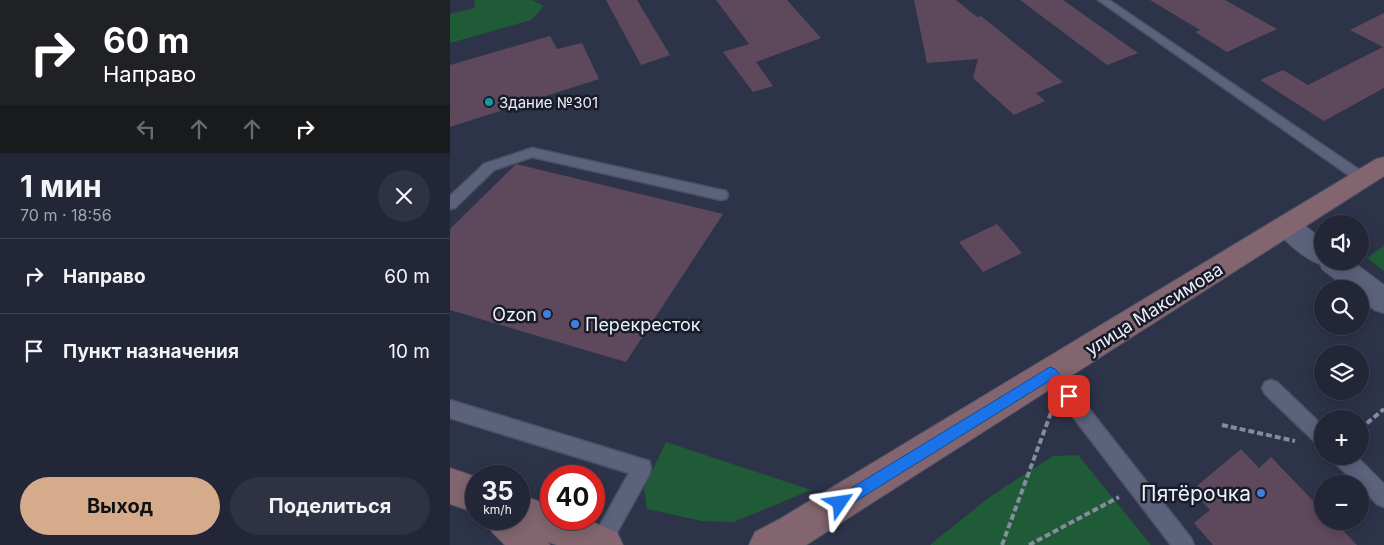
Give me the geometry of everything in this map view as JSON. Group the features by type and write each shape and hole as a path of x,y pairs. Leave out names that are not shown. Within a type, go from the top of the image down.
{"street":[{"name":"улица Максимова","path":"768,545 791,533 1384,165"},
{"path":"1287,226 1314,248"},
{"path":"1344,270 1384,301"},
{"path":"450,486 465,491"},
{"path":"530,516 602,544"},
{"path":"516,530 531,545"}],"lane":[{"path":"1103,0 1362,178"},
{"path":"450,204 489,167 532,152 722,195"},
{"path":"1050,373 1184,545"},
{"path":"1271,388 1314,429"},
{"path":"450,409 642,468 602,544"},
{"path":"1351,465 1384,496"}],"path":[{"path":"1002,545 1053,407"},
{"path":"1369,422 1384,409"},
{"path":"1222,425 1304,443"},
{"path":"1030,545 1139,487"}],"green space":[{"path":"474,0 532,0 544,6 531,20 450,43 450,14 475,8"},
{"path":"1384,246 1384,271 1369,260 1369,257"},
{"path":"666,442 811,490 734,522 702,521 647,509 644,488"},
{"path":"1078,455 1151,545 930,545 991,496 1053,456"}],"building":[{"path":"606,0 637,0 670,55 641,65"},
{"path":"716,0 787,0 821,38 756,62 773,86 753,92 723,52 749,44"},
{"path":"914,0 956,0 977,17 981,16 1063,82 1036,93 1045,101 1014,115 973,78 978,59 927,63"},
{"path":"1020,0 1063,0 1138,53 1107,65"},
{"path":"1150,0 1225,0 1277,29 1227,52 1195,32 1200,30"},
{"path":"1384,13 1384,88 1324,121 1260,80 1283,70 1308,85 1383,47 1350,30"},
{"name":"Здание №301","path":"550,36 557,49 582,43 599,79 450,127 450,65"},
{"path":"516,164 723,214 626,362 450,310 450,229"},
{"path":"997,224 1022,253 983,272 959,242"},
{"path":"1241,449 1259,468 1271,457 1314,502 1314,530 1343,530 1357,545 1213,545 1194,523 1210,510 1192,490"}],"place":[{"name":"Здание №301","path":"489,102"},
{"name":"Ozon","path":"547,314"},
{"name":"Перекресток","path":"575,324"},
{"name":"Пятёрочка","path":"1261,493"}],"route":[{"path":"840,503 1050,373 1069,396"}]}
